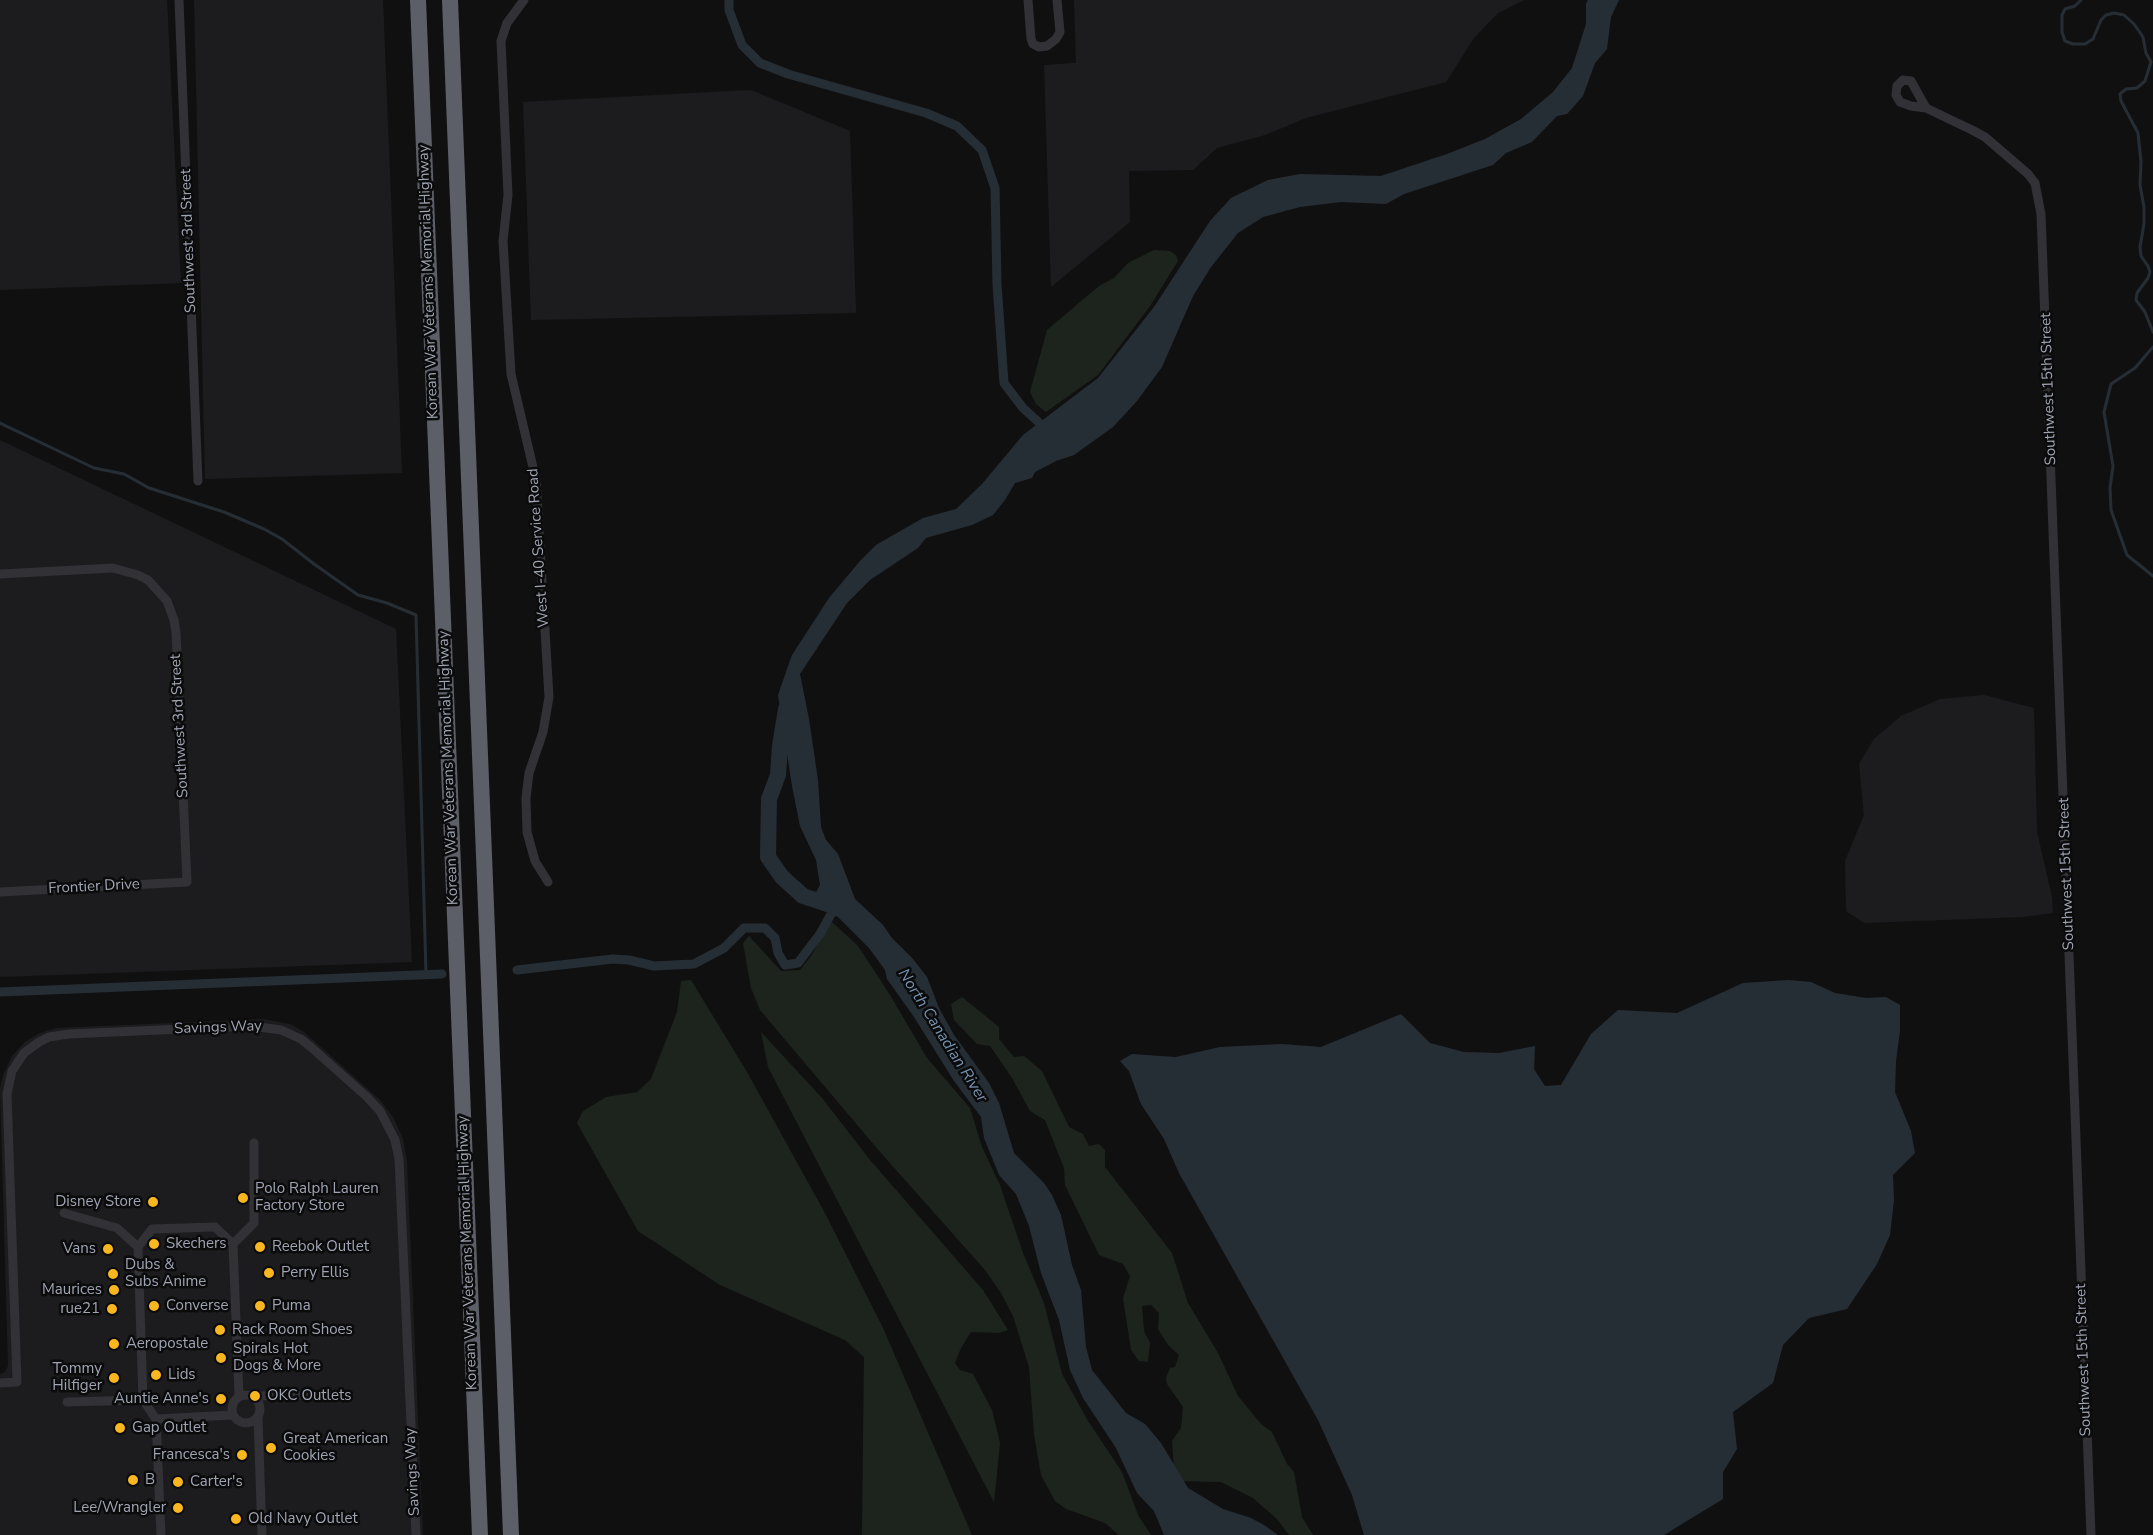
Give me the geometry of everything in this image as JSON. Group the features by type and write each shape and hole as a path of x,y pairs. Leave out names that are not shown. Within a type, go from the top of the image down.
{"highway":[{"name":"Korean War Veterans Memorial Highway","path":"418,0 480,1535"},
{"name":"Korean War Veterans Memorial Highway","path":"450,0 511,1535"},
{"path":"452,62 457,0"}],"street":[{"name":"Southwest 3rd Street","path":"179,0 198,482"},
{"name":"West I-40 Service Road","path":"524,0 507,23 501,41 508,195 503,241 511,375 536,480 549,697 543,732 529,773 525,798 527,832 535,861 548,882"},
{"path":"1028,0 1030,39 1039,48 1047,46 1056,39 1060,32 1058,0"},
{"name":"Southwest 15th Street","path":"1926,108 1985,137 2028,174 2034,183 2041,214 2091,1535"},
{"name":"Southwest 3rd Street","path":"0,574 113,568 148,580 167,601 174,620 187,882"},
{"name":"Frontier Drive","path":"0,892 187,882"},
{"name":"Savings Way","path":"0,1383 17,1382 7,1094 12,1071 24,1053 39,1042 58,1035 252,1026 281,1029 301,1039 367,1097 380,1112 396,1140 416,1535"},
{"path":"233,1244 254,1223 254,1143"},
{"path":"64,1213 117,1228 138,1247"},
{"path":"161,1535 156,1419 143,1400 138,1247 152,1229 215,1227 233,1244 239,1397 232,1406 233,1415 243,1424 252,1422 258,1417"},
{"path":"239,1397 332,1395"},
{"path":"251,1396 260,1406 258,1417 262,1535"},
{"path":"67,1402 143,1400"},
{"path":"156,1419 233,1415"}],"shaded area":[{"path":"0,0 167,0 181,283 0,290"},
{"path":"194,0 383,0 402,473 205,479"},
{"path":"1074,0 1524,0 1498,13 1474,38 1446,82 1306,118 1265,135 1217,148 1193,170 1129,171 1130,222 1051,287 1044,65 1076,63"},
{"path":"751,90 850,131 856,313 531,320 523,102"},
{"path":"1154,250 1170,251 1176,255 1178,261 1150,306 1098,375 1046,412 1036,404 1030,392 1047,330 1099,286 1114,278 1128,263"},
{"path":"0,440 396,629 412,962 0,977"},
{"path":"1984,695 2034,708 2037,832 2052,897 2053,913 2022,917 1864,923 1846,911 1845,861 1864,815 1859,764 1874,739 1901,716 1940,699"},
{"path":"831,921 858,946 927,1058 970,1108 982,1147 1000,1185 1023,1253 1044,1303 1062,1374 1088,1421 1122,1472 1138,1515 1151,1535 1119,1535 1105,1523 1066,1509 1055,1501 1041,1475 1034,1434 1029,1367 1013,1316 1001,1293 985,1270 881,1153 760,1010 751,988 743,943 749,936 781,971 800,970 811,956"},
{"path":"691,980 747,1072 826,1215 883,1328 972,1535 862,1535 864,1357 845,1340 720,1285 638,1231 577,1123 583,1111 606,1097 637,1092 651,1079 677,1012 681,981"},
{"path":"962,997 999,1027 999,1039 1014,1057 1024,1056 1042,1071 1069,1127 1083,1134 1089,1146 1099,1144 1105,1150 1105,1167 1172,1253 1188,1303 1218,1353 1238,1396 1261,1424 1272,1432 1287,1464 1294,1472 1302,1517 1313,1535 1289,1535 1277,1519 1253,1498 1221,1482 1180,1481 1174,1470 1172,1441 1181,1428 1183,1407 1167,1384 1166,1378 1170,1368 1175,1367 1179,1355 1168,1345 1158,1329 1159,1313 1151,1305 1142,1306 1144,1331 1150,1343 1148,1362 1139,1361 1131,1350 1123,1298 1130,1276 1123,1264 1099,1255 1065,1185 1064,1168 1045,1120 1030,1111 1012,1078 990,1046 977,1044 954,1020 951,1004"},
{"path":"263,1019 290,1024 304,1032 380,1100 393,1117 403,1139 407,1161 423,1535 0,1535 0,1374 5,1372 8,1366 0,1089 3,1075 12,1056 25,1042 40,1033 57,1028"},
{"path":"761,1032 822,1098 870,1160 983,1290 1008,1330 999,1333 971,1332 955,1363 960,1370 973,1374 992,1410 1000,1443 994,1502 768,1067"}],"water":[{"path":"1588,0 1619,0 1611,17 1607,49 1595,63 1583,96 1567,114 1557,116 1532,142 1506,153 1493,165 1404,194 1386,204 1341,202 1300,207 1263,217 1238,233 1211,267 1193,296 1162,367 1137,401 1113,427 1074,455 1035,472 1032,478 1015,483 993,515 972,525 926,538 918,548 870,580 847,603 800,674 818,780 821,827 826,840 838,854 855,899 883,925 927,977 939,1008 954,1035 989,1083 999,1103 1014,1153 1044,1183 1052,1195 1061,1215 1072,1265 1081,1290 1086,1347 1092,1370 1126,1413 1145,1424 1161,1443 1188,1488 1223,1509 1251,1518 1278,1535 1164,1535 1154,1511 1137,1493 1116,1448 1083,1398 1070,1370 1059,1320 1041,1273 1029,1226 1016,1194 999,1175 984,1138 981,1117 954,1081 869,948 838,917 809,905 820,885 816,860 800,826 778,695 792,655 829,598 860,561 876,545 923,518 956,509 982,484 1023,435 1098,378 1154,307 1210,221 1231,198 1268,180 1300,174 1381,176 1485,139 1521,119 1553,92 1572,68 1586,24"},
{"path":"1789,980 1811,982 1835,993 1866,998 1886,997 1900,1005 1895,1092 1911,1131 1915,1153 1893,1175 1894,1200 1890,1235 1877,1264 1847,1309 1809,1318 1783,1345 1773,1383 1733,1412 1737,1449 1723,1472 1723,1499 1664,1535 1364,1535 1352,1495 1318,1420 1179,1173 1164,1139 1141,1104 1129,1071 1120,1061 1132,1054 1176,1057 1220,1047 1282,1044 1321,1047 1401,1014 1430,1043 1464,1052 1499,1053 1535,1046 1534,1069 1545,1086 1561,1085 1591,1034 1618,1010 1677,1013 1743,983"}],"waterway":[{"path":"729,0 729,10 742,45 760,63 788,74 926,113 957,126 982,150 995,188 997,284 1004,383 1023,408 1046,429"},
{"path":"2081,0 2075,6 2065,9 2062,15 2062,32 2065,41 2085,44 2093,39 2101,20 2106,15 2114,13 2124,15 2143,37 2146,53 2151,62 2145,81 2137,88 2126,89 2120,94 2121,101 2138,133 2141,162 2140,185 2144,207 2140,247 2141,256 2150,272 2137,293 2136,300 2145,312 2153,332"},
{"path":"2153,347 2135,368 2111,384 2104,412 2113,466 2110,488 2111,510 2127,555 2153,576"},
{"path":"0,423 94,468 124,474 149,488 224,512 264,529 282,539 358,595 387,603 416,615 426,974"},
{"name":"North Canadian River","path":"786,709 778,775 769,799 768,857 782,877 803,896 834,906"},
{"path":"517,970 613,959 654,966 694,964 724,948 744,928 765,928 775,938 778,953 785,965 798,963 820,934 835,907"},
{"path":"0,992 442,974"}],"place":[{"name":"Polo Ralph Lauren Factory Store","path":"243,1198"},
{"name":"Disney Store","path":"153,1202"},
{"name":"Skechers","path":"154,1244"},
{"name":"Reebok Outlet","path":"260,1247"},
{"name":"Vans","path":"108,1249"},
{"name":"Perry Ellis","path":"269,1273"},
{"name":"Dubs & Subs Anime","path":"113,1274"},
{"name":"Maurices","path":"114,1290"},
{"name":"Converse","path":"154,1306"},
{"name":"Puma","path":"260,1306"},
{"name":"rue21","path":"112,1309"},
{"name":"Rack Room Shoes","path":"220,1330"},
{"name":"Aeropostale","path":"114,1344"},
{"name":"Spirals Hot Dogs & More","path":"221,1358"},
{"name":"Lids","path":"156,1375"},
{"name":"Tommy Hilfiger","path":"114,1378"},
{"name":"OKC Outlets","path":"255,1396"},
{"name":"Auntie Anne's","path":"221,1399"},
{"name":"Gap Outlet","path":"120,1428"},
{"name":"Great American Cookies","path":"271,1448"},
{"name":"Francesca's","path":"242,1455"},
{"name":"B","path":"133,1480"},
{"name":"Carter's","path":"178,1482"},
{"name":"Lee/Wrangler","path":"178,1508"},
{"name":"Old Navy Outlet","path":"236,1519"}]}
